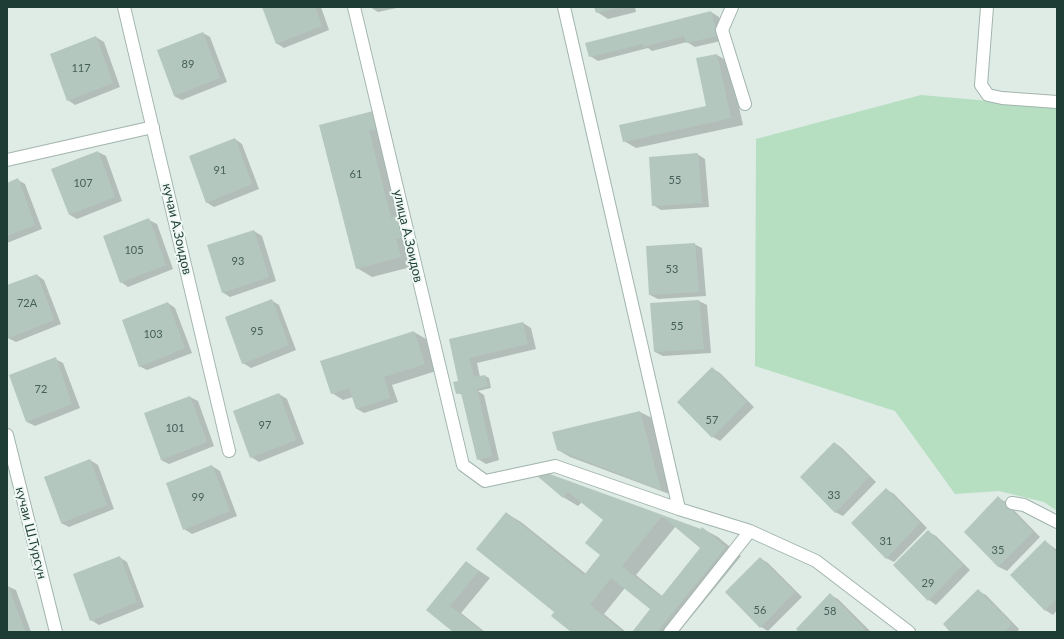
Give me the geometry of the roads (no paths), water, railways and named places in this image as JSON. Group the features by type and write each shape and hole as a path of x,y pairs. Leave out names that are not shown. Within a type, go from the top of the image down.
{"street":[{"name":"кучаи А.Зоидов","path":"124,7 229,451"},
{"name":"улица А.Зоидов","path":"354,7 462,464 485,480 555,466 679,509"},
{"path":"564,7 679,509 750,531 816,561 909,632"},
{"path":"732,7 722,30 745,104"},
{"path":"987,7 980,85 988,95 1002,98 1057,102"},
{"path":"7,160 153,127"},
{"name":"кучаи Ш.Турсун","path":"7,434 56,632"},
{"path":"1012,503 1024,505 1057,522"},
{"path":"670,632 750,531"}]}
